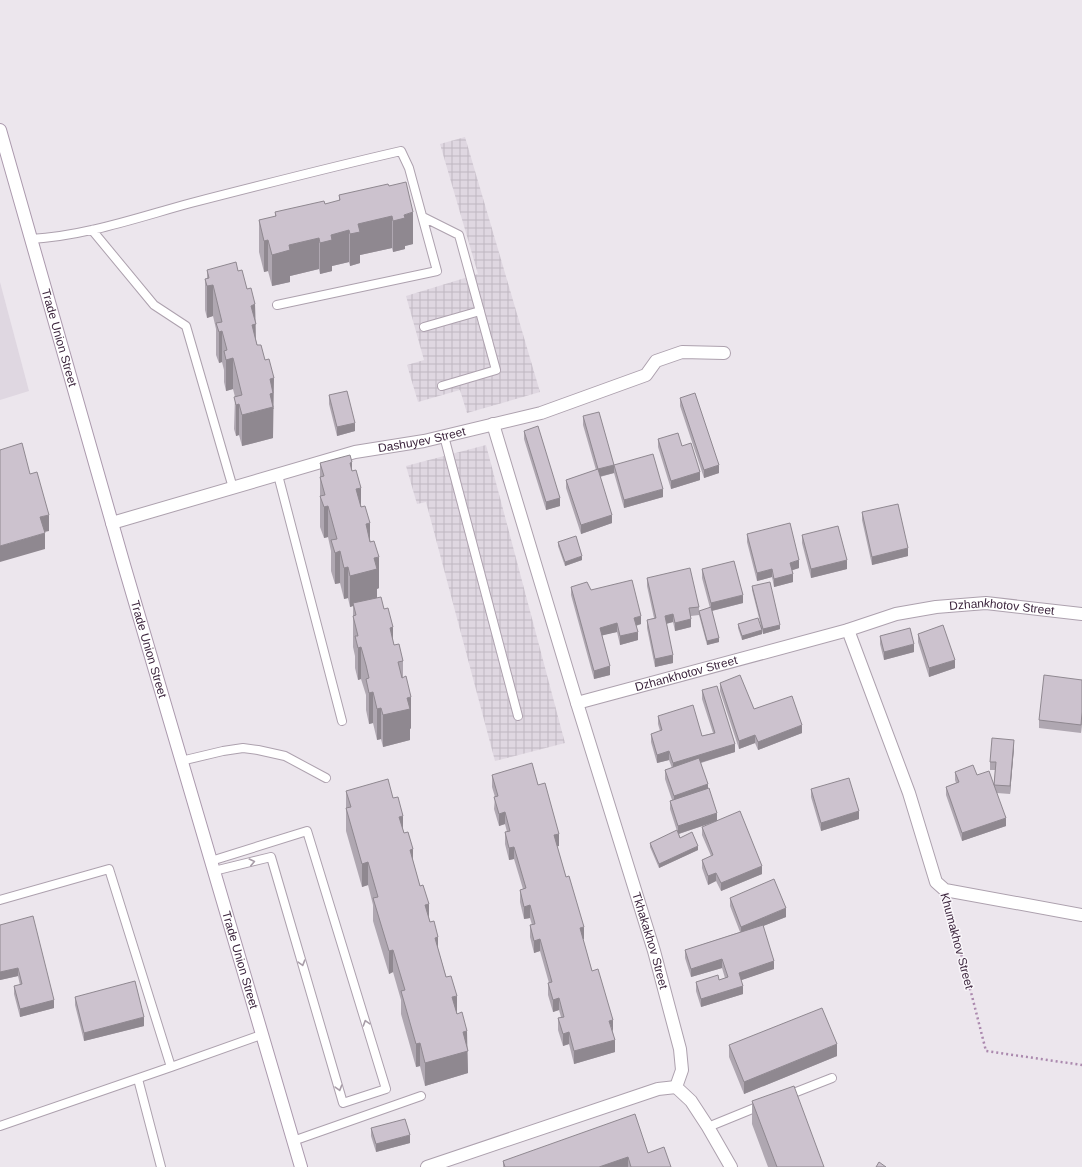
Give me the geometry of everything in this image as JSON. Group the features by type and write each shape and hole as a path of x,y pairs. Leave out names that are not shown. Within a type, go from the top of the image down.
{"street":[{"name":"Trade Union Street","path":"0,130 112,524 301,1167"},
{"name":"Dashuyev Street","path":"112,524 355,452 424,441 541,413 646,375 656,362 682,352 724,353"},
{"path":"493,424 576,703"},
{"name":"Dzhankhotov Street","path":"576,703 848,630 896,614 936,607 986,603 1082,614"},
{"name":"Khumakhov Street","path":"848,630 909,793 936,882 945,890"},
{"name":"Tkhakakhov Street","path":"576,703 654,951 680,1049 682,1070 676,1087"},
{"path":"945,890 1082,915"},
{"path":"427,1167 658,1089 676,1087 691,1101 708,1126 731,1167"}],"lane":[{"path":"31,239 47,238 92,230 252,187 401,151 410,168 437,271 277,305"},
{"path":"422,217 459,234 496,370 442,386"},
{"path":"92,230 154,305 186,326 233,488"},
{"path":"424,327 480,311"},
{"path":"444,436 518,716"},
{"path":"278,475 342,721"},
{"path":"181,761 243,748 285,756 326,778"},
{"path":"306,831 386,1089 343,1103 271,857 212,866 306,831"},
{"path":"0,900 109,869 171,1067"},
{"path":"0,1126 261,1035"},
{"path":"781,1098 832,1078"},
{"path":"138,1079 161,1167"},
{"path":"293,1141 421,1096"},
{"path":"708,1126 766,1104"}],"path":[{"name":"Khumakhov Street","path":"945,890 986,1051 1082,1065"}],"shaded area":[{"path":"465,137 540,392 467,413 460,390 418,402 407,365 424,360 406,296 478,274 440,144"},
{"path":"0,282 29,391 0,400"},
{"path":"486,445 565,743 495,761 426,502 417,504 406,466"}],"building":[{"path":"406,182 413,212 404,215 405,218 393,221 392,216 358,224 360,232 350,234 349,230 331,235 332,240 320,243 319,238 289,245 290,250 272,255 268,240 264,241 259,220 276,216 275,212 324,201 325,204 340,200 339,195 388,184 389,186"},
{"path":"236,262 238,271 242,270 247,289 251,288 255,304 251,306 256,324 252,325 257,345 261,345 265,360 269,359 274,378 270,379 273,393 270,394 273,407 242,415 239,404 236,405 234,397 242,395 233,358 226,360 224,351 227,350 222,331 219,332 216,323 222,322 213,285 207,286 205,279 209,278 207,270"},
{"path":"347,391 355,423 337,427 329,395"},
{"path":"695,393 719,465 704,470 680,398"},
{"path":"599,412 614,465 598,469 583,416"},
{"path":"538,426 560,498 546,502 524,431"},
{"path":"678,433 682,446 691,443 700,472 671,481 658,439"},
{"path":"22,443 30,474 37,472 49,515 40,517 45,533 0,546 0,450"},
{"path":"653,454 663,489 624,500 614,465"},
{"path":"350,455 352,471 356,470 361,488 356,489 361,507 365,506 370,523 366,524 370,542 374,541 379,557 374,558 377,569 350,576 348,567 344,568 340,551 335,553 331,540 337,539 328,506 324,507 320,496 325,495 320,477 324,476 320,463"},
{"path":"598,469 612,515 581,525 566,480"},
{"path":"898,504 908,548 872,557 862,512"},
{"path":"790,523 799,560 790,563 793,574 774,579 772,569 757,573 747,534"},
{"path":"838,526 847,560 811,569 802,535"},
{"path":"576,536 582,556 565,562 558,542"},
{"path":"734,561 743,595 711,603 702,569"},
{"path":"690,568 699,607 689,608 691,619 675,623 673,614 665,616 673,655 655,659 647,620 656,618 647,578"},
{"path":"632,580 641,616 634,618 638,632 620,636 617,623 600,628 610,666 594,671 571,587 587,582 591,590"},
{"path":"770,582 780,625 763,629 752,586"},
{"path":"381,597 384,609 388,608 393,627 390,628 394,645 399,644 403,661 398,662 402,678 406,676 411,697 407,698 410,709 383,715 381,708 377,709 373,692 369,693 366,679 369,678 361,647 358,648 355,636 358,636 353,616 356,615 353,603"},
{"path":"711,607 719,638 707,641 699,611"},
{"path":"758,618 762,630 742,636 738,624"},
{"path":"943,625 955,660 929,668 918,634"},
{"path":"910,628 914,644 884,652 880,636"},
{"path":"740,675 754,709 792,696 802,725 758,742 755,735 739,741 720,683"},
{"path":"1044,675 1082,680 1081,725 1039,720"},
{"path":"717,686 735,744 673,763 669,751 657,755 651,734 662,730 658,716 693,705 702,736 715,733 702,690"},
{"path":"992,738 1014,740 1010,786 994,785 996,762 990,762"},
{"path":"699,758 708,784 674,796 665,770"},
{"path":"532,763 538,785 545,783 559,834 554,835 566,877 569,876 584,927 580,928 592,971 598,969 613,1020 609,1021 615,1040 574,1051 569,1032 563,1034 558,1018 564,1017 559,998 553,1000 548,983 552,982 540,939 534,941 530,925 535,924 530,905 524,907 520,890 526,888 514,847 509,848 505,832 510,831 505,812 499,814 494,797 498,796 492,775"},
{"path":"973,765 977,775 989,771 1006,818 962,833 946,787 959,782 955,772"},
{"path":"849,778 859,811 821,823 811,789"},
{"path":"388,779 393,798 398,797 403,816 399,817 404,833 408,832 413,849 410,850 420,886 423,885 429,904 425,905 430,922 434,921 438,937 435,938 446,977 451,976 457,996 452,997 457,1014 462,1012 467,1031 463,1032 468,1051 425,1063 420,1043 416,1044 401,991 405,990 393,950 389,951 373,898 378,897 368,862 362,864 346,808 351,807 346,791"},
{"path":"709,788 717,813 678,826 670,801"},
{"path":"740,811 762,866 721,883 716,873 708,876 702,860 713,855 702,827"},
{"path":"677,830 680,838 692,832 698,846 659,864 650,843"},
{"path":"774,879 786,908 741,927 730,898"},
{"path":"33,916 54,1000 20,1009 14,986 22,984 18,968 0,972 0,925"},
{"path":"763,925 774,961 739,973 743,986 701,999 696,982 718,975 719,980 728,977 722,959 691,969 685,950"},
{"path":"135,981 144,1017 84,1033 75,997"},
{"path":"822,1008 837,1044 744,1082 729,1045"},
{"path":"794,1086 824,1167 777,1167 752,1101"},
{"path":"635,1114 648,1153 664,1147 671,1167 631,1167 628,1157 599,1167 505,1167 503,1161"},
{"path":"405,1119 410,1135 376,1144 371,1128"},
{"path":"879,1162 886,1167 876,1167"}]}
